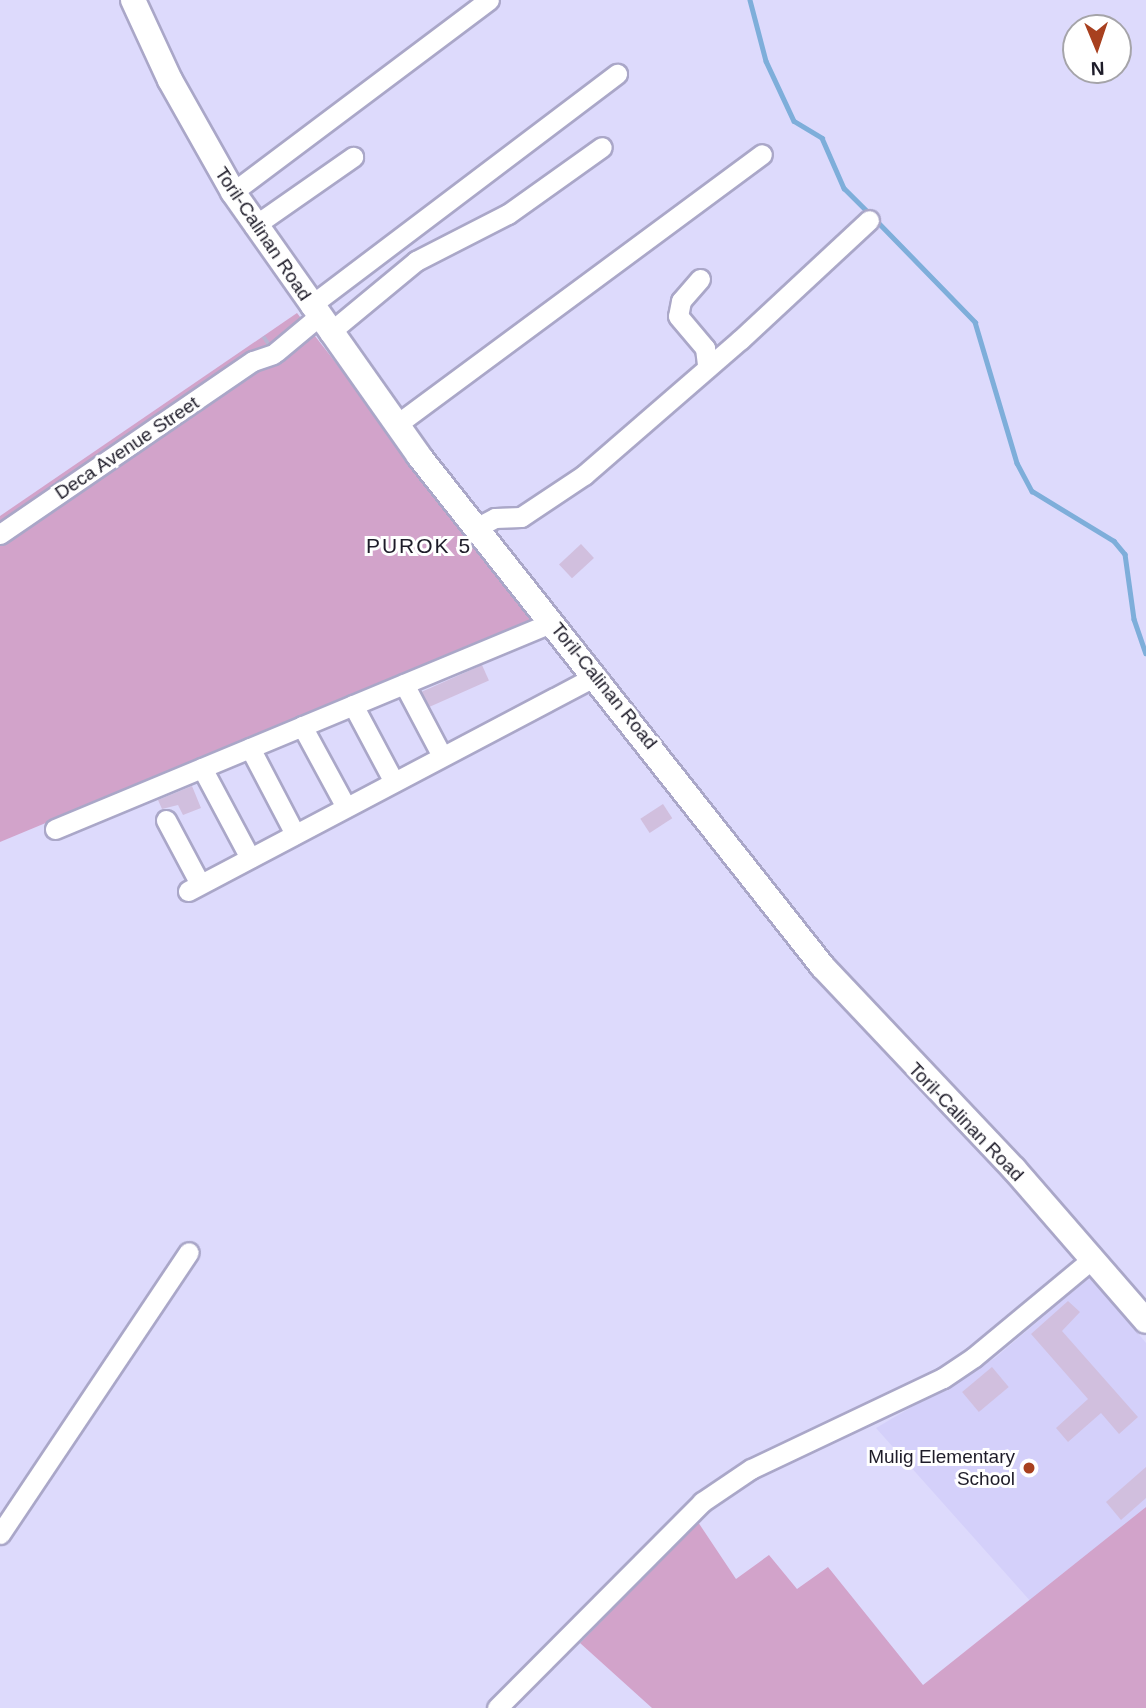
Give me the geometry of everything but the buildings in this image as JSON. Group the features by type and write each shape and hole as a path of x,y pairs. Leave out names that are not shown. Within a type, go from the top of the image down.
{"main road":[{"name":"Toril-Calinan Road","path":"133,0 161,61 254,226 396,425 823,967 1014,1169 1146,1321"}],"street":[{"path":"233,192 489,0"},
{"path":"319,319 617,74"},
{"path":"319,319 416,261 508,214 602,147"},
{"path":"396,425 762,153"},
{"path":"254,226 353,157"},
{"path":"476,528 495,518 521,517 562,491 758,324 869,220"},
{"path":"700,279 681,301 678,316 705,348 707,365"},
{"name":"Deca Avenue Street","path":"0,534 271,349 282,335 291,335 319,319"},
{"path":"55,829 553,622"},
{"path":"166,820 194,887 595,676"},
{"path":"404,684 442,756"},
{"path":"353,705 394,782"},
{"path":"302,726 346,807"},
{"path":"250,748 295,834"},
{"path":"202,768 250,858"},
{"path":"0,1534 189,1252"},
{"path":"497,1708 702,1502 751,1469 943,1378 974,1357 1091,1259"}],"shaded area":[{"path":"297,313 536,619 0,842 0,516"},
{"name":"Mulig Elementary School","path":"1091,1276 1146,1343 1146,1507 1032,1603 876,1428 995,1358"},
{"path":"1146,1507 1146,1708 652,1708 580,1643 698,1522 736,1579 769,1555 797,1589 828,1567 923,1685"}],"waterway":[{"path":"750,0 766,61 794,121 822,138 844,188 869,213"},
{"path":"875,219 975,322 1017,463 1032,491 1114,541 1125,554 1134,619 1146,653"}],"place":[{"name":"Mulig Elementary School","path":"1029,1468"}],"district":[{"name":"PUROK 5","path":"419,546"}]}
